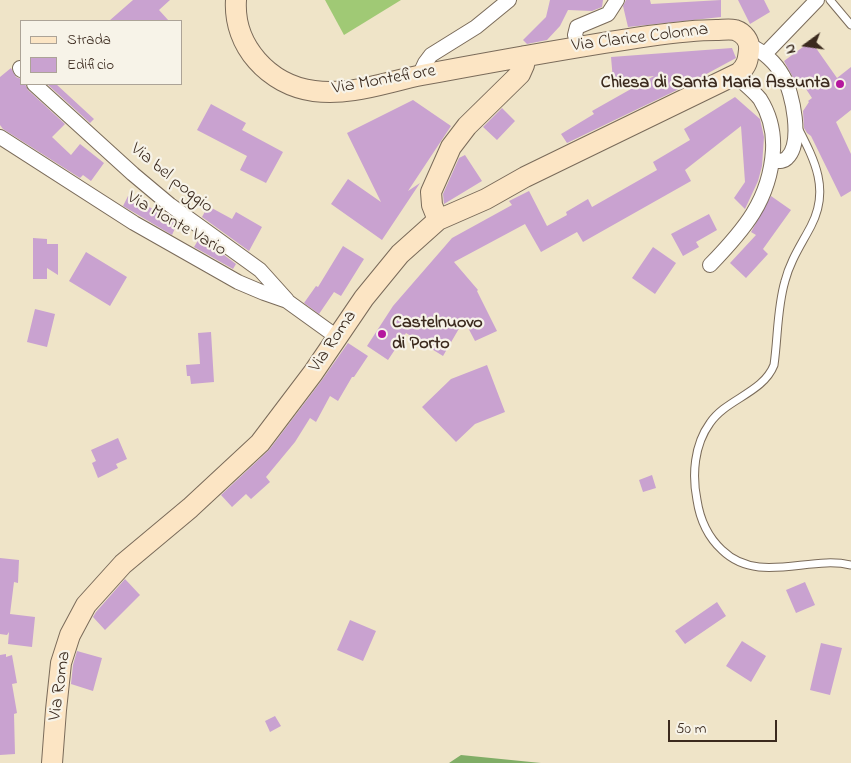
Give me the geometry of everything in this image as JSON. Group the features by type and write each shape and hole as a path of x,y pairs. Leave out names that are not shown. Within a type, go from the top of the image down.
{"main road":[{"name":"Via Montefiore","path":"236,0 236,15 240,32 252,55 267,71 293,85 320,92 346,91 525,56"},
{"name":"Via Clarice Colonna","path":"525,56 578,46 694,30 735,30 744,36 757,50"},
{"path":"735,75 747,65 757,50"},
{"path":"438,220 432,205 432,192 447,154 467,126 520,74 525,56"},
{"name":"Via Roma","path":"55,757 59,676 62,656 73,628 86,605 123,564 190,508 260,443 313,373 364,298 387,268 438,220 486,199 525,177 735,75"}],"street":[{"path":"419,76 424,63 431,55 476,27 509,0"},
{"path":"578,46 575,35 576,27 608,14 617,0"},
{"path":"772,161 783,160 791,153 795,144 795,122 787,84 780,70 757,50 817,0"},
{"path":"710,265 734,240 760,202 767,187 772,161 774,135 766,111 755,93 735,75"},
{"name":"Via bel poggio","path":"35,85 132,174 170,205 260,270 287,301"},
{"name":"Via Monte Vario","path":"0,137 170,244 245,285 287,301 337,337"}],"lane":[{"path":"830,0 851,25"},
{"path":"795,122 818,170 820,194 816,214 796,252 785,279 779,311 775,356 770,373 756,387 723,408 710,423 695,460 695,490 702,521 709,535 728,556 736,560 754,567 768,568 838,563 851,565"}],"green space":[{"path":"325,0 401,0 344,35"},
{"path":"461,755 541,763 449,763"}],"building":[{"path":"133,0 170,0 159,10 168,20 110,20"},
{"path":"550,0 603,0 602,7 592,11 568,10 560,26 547,40 527,44 523,40 546,17"},
{"path":"626,0 650,0 651,4 721,0 721,17 628,27 623,6"},
{"path":"738,0 764,0 770,12 750,24"},
{"path":"811,41 837,78 851,67 851,110 836,122 851,154 851,191 841,197 811,136 804,128 803,111 808,101 812,98 800,80 796,83 784,61"},
{"path":"732,48 736,58 675,91 567,143 561,134 594,114 592,111 654,76 613,80 611,57"},
{"path":"11,68 16,77 20,79 20,85 26,85 28,90 65,124 52,137 71,155 80,144 104,163 91,181 83,175 80,178 3,129 0,125 0,77"},
{"path":"48,85 57,85 94,119 90,123"},
{"path":"735,97 760,119 764,137 762,166 758,181 745,209 734,198 745,182 741,126 685,170 691,181 583,242 577,232 541,252 525,224 454,262 478,290 497,331 475,341 464,320 443,356 406,333 388,360 367,346 393,306 452,238 512,205 509,201 529,191 547,226 567,215 566,212 588,199 592,207 657,170 653,162 690,140 684,129"},
{"path":"413,100 451,126 408,191 420,183 382,240 331,204 348,179 381,202 347,133"},
{"path":"211,104 246,123 242,130 283,152 266,183 240,170 247,156 197,130"},
{"path":"502,108 515,121 497,140 483,127"},
{"path":"465,155 482,181 444,204 443,194 459,158"},
{"path":"128,196 178,222 172,235 123,206"},
{"path":"771,196 791,210 763,249 768,254 746,278 730,263 756,235 751,232"},
{"path":"208,206 232,219 236,212 262,227 249,251 202,217"},
{"path":"709,214 717,230 696,242 699,247 683,256 671,234"},
{"path":"200,237 236,264 233,269 194,247"},
{"path":"33,238 47,239 47,244 58,244 58,275 47,268 47,279 33,279"},
{"path":"343,246 364,259 341,296 334,292 319,314 304,303 316,286 318,287"},
{"path":"653,247 676,263 655,294 632,278"},
{"path":"86,252 127,277 110,306 69,281"},
{"path":"35,309 55,314 47,347 27,342"},
{"path":"211,332 214,382 191,384 190,376 187,376 186,365 200,364 198,333"},
{"path":"348,343 368,356 354,377 352,377 338,401 330,396 316,422 310,418 295,442 266,477 270,482 251,499 246,494 232,507 221,495 269,450"},
{"path":"487,365 505,412 475,424 456,442 422,407 451,379"},
{"path":"118,438 127,459 116,464 118,468 98,478 92,463 96,461 91,450"},
{"path":"652,475 656,488 643,492 639,480"},
{"path":"0,558 19,560 18,583 14,582 10,614 35,617 32,647 8,644 9,632 7,635 0,634"},
{"path":"125,579 140,595 105,630 93,617"},
{"path":"805,582 815,605 796,613 786,590"},
{"path":"717,602 726,616 685,644 675,631"},
{"path":"350,620 376,631 363,661 337,650"},
{"path":"742,641 766,656 751,682 726,666"},
{"path":"821,643 842,648 830,695 810,690"},
{"path":"77,651 102,658 93,691 71,684"},
{"path":"6,654 6,657 12,655 17,683 12,684 17,713 14,714 15,754 0,755 0,655"},
{"path":"275,716 281,726 270,732 265,721"}],"place":[{"name":"Chiesa di Santa Maria Assunta","path":"840,84"},
{"name":"Castelnuovo di Porto","path":"382,334"}]}
